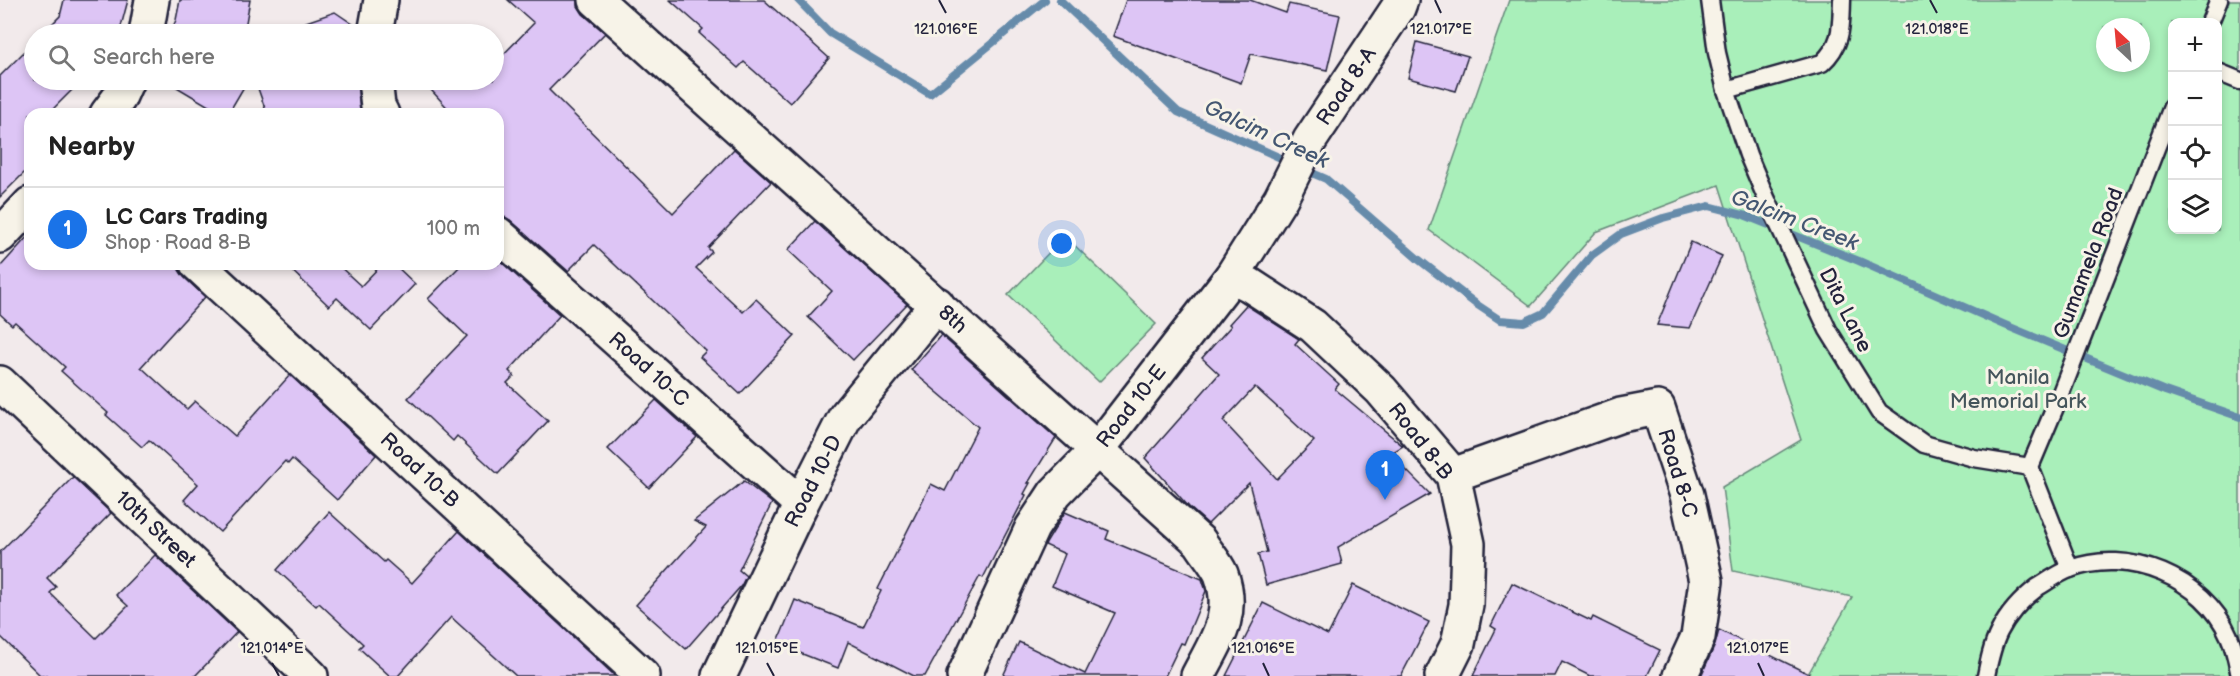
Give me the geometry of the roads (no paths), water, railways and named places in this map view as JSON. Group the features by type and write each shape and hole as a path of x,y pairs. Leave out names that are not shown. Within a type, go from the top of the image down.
{"street":[{"path":"148,24 152,0"},
{"path":"377,24 381,0"},
{"name":"8th","path":"596,0 1200,542 1220,573 1228,605 1221,631 1198,676"},
{"name":"Road 8-A","path":"1310,141 1392,3"},
{"path":"112,108 123,90"},
{"path":"376,90 379,108"},
{"name":"Road 10-E","path":"964,676 1032,528 1055,493 1098,449 1232,276 1281,198 1310,141"},
{"path":"0,236 24,210"},
{"name":"Road 10-C","path":"504,239 801,504"},
{"name":"Road 10-B","path":"203,270 643,676"},
{"name":"Road 8-B","path":"1232,276 1313,326 1381,390 1453,474 1468,544 1466,605 1458,644 1442,676"},
{"name":"Road 10-D","path":"719,676 845,417 937,304"},
{"name":"10th Street","path":"0,383 311,676"},
{"name":"Road 8-C","path":"1453,474 1621,415 1658,408 1687,495 1706,581 1698,637 1680,676"}],"lane":[{"name":"Dita Lane","path":"1710,0 1717,53 1726,90 1748,155 1828,330 1879,412 1924,444 1974,458 2030,467"},
{"path":"1726,90 1822,63 1834,51 1841,33 1842,0"},
{"path":"2212,18 2219,0"},
{"path":"2222,74 2240,81"},
{"name":"Gumamela Road","path":"2030,467 2089,323 2168,116"},
{"path":"2030,467 2070,569"},
{"path":"1986,676 1990,653 1999,632 2012,611 2029,594 2048,580 2070,569 2115,562 2139,565 2161,572 2182,582 2201,597 2229,634 2240,676"}],"waterway":[{"name":"Galcim Creek","path":"798,0 830,33 930,94 1045,0"},
{"name":"Galcim Creek","path":"1060,0 1178,112 1292,163"},
{"name":"Galcim Creek","path":"1303,169 1326,179 1418,259 1500,320 1524,322 1543,313 1592,255 1621,234 1663,218 1709,206 1744,215 1859,261 2005,325 2165,391 2240,417"}],"place":[{"name":"LC Cars Trading","path":"1385,500"}],"park label":[{"name":"Manila Memorial Park","path":"2018,389"}]}
